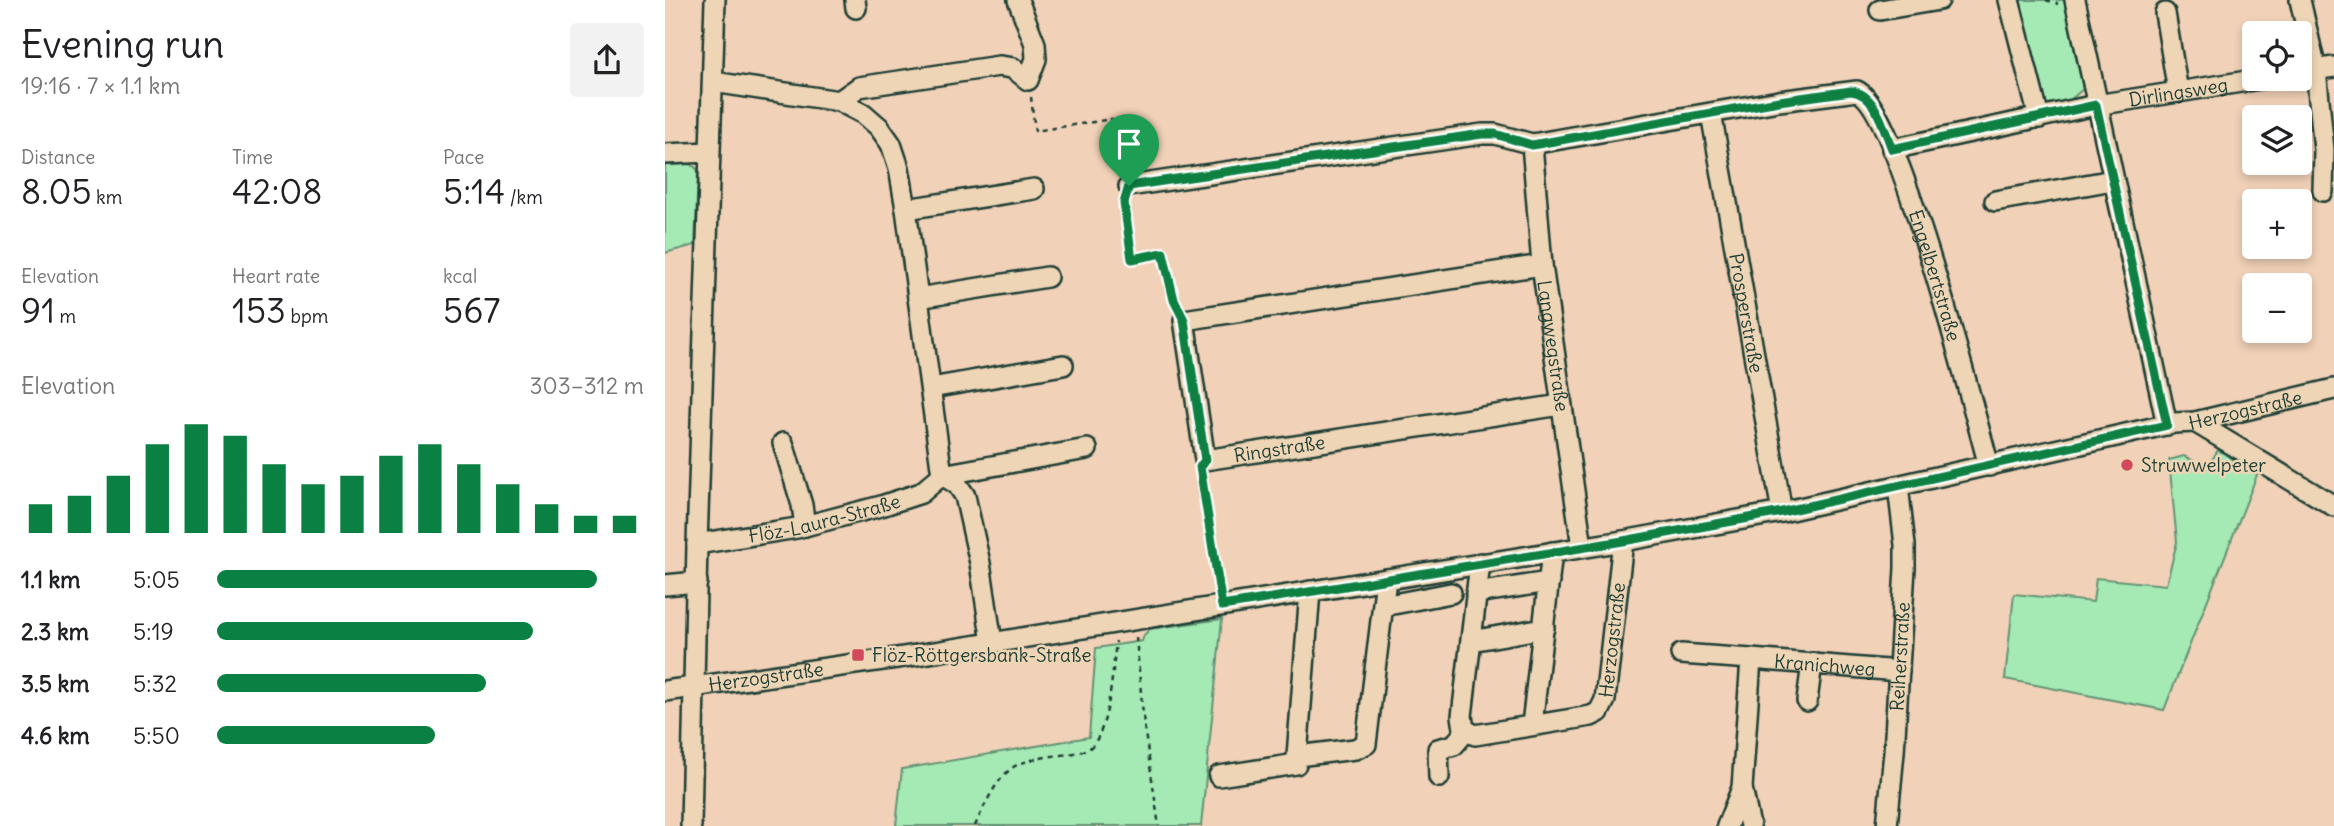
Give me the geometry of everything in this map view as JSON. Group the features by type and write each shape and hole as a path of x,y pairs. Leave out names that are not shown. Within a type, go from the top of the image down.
{"street":[{"path":"691,826 697,544 715,0"},
{"path":"839,101 859,87 999,66 1013,68 1028,80 1036,59 1035,44 1018,0"},
{"path":"1880,10 1939,0"},
{"path":"2009,0 2039,118"},
{"path":"2075,0 2167,425"},
{"path":"2300,0 2316,70 2324,150 2323,191"},
{"path":"2165,13 2178,92"},
{"path":"713,82 839,101 864,114 886,135 899,168 906,209 942,475 957,484 965,496 980,563 992,643"},
{"name":"Dirlingsweg","path":"1892,149 2096,105 2242,82"},
{"name":"Engelbertstraße","path":"1711,113 1851,91 1862,93 1875,110 1916,215 1950,320 1989,466"},
{"path":"1129,186 1482,134 1495,134 1532,145 1711,113"},
{"name":"Prosperstraße","path":"1711,113 1782,512"},
{"name":"Langwegstraße","path":"1532,145 1542,265 1582,547"},
{"path":"665,154 709,152"},
{"path":"1995,201 2113,180"},
{"path":"906,209 1034,189"},
{"path":"1205,460 1184,320 1542,265"},
{"path":"918,298 1047,277"},
{"path":"931,388 1063,365"},
{"name":"Herzogstraße","path":"665,691 992,643 1623,541 1782,512 2334,390"},
{"name":"Ringstraße","path":"1205,460 1561,405"},
{"path":"2195,422 2334,506"},
{"path":"783,443 802,505 805,526"},
{"name":"Flöz-Laura-Straße","path":"697,544 805,526 911,497 929,487 942,475 1087,449"},
{"name":"Reiherstraße","path":"1887,826 1895,752 1905,545 1898,486"},
{"name":"Herzogstraße","path":"1466,731 1475,735 1591,716 1599,712 1603,706 1623,541"},
{"path":"1532,726 1552,552"},
{"path":"1439,777 1438,749 1454,745 1466,731 1462,726 1462,716 1480,563"},
{"path":"1297,756 1355,749 1366,744 1386,579"},
{"path":"665,585 697,582"},
{"path":"1476,593 1549,582"},
{"path":"1219,776 1296,764 1310,591"},
{"path":"1383,606 1451,593"},
{"path":"1471,641 1543,628"},
{"name":"Kranichweg","path":"1681,654 1899,671"},
{"name":"Kranichweg","path":"1750,826 1742,788 1751,659"},
{"path":"1807,701 1812,663"},
{"name":"Kranichweg","path":"1727,826 1742,788"}],"path":[{"path":"1028,80 1035,131 1112,119 1120,179 1129,186 1124,203 1132,259 1163,253 1174,300 1184,320"},
{"path":"1205,460 1200,467 1222,606"},
{"path":"975,826 992,793 1008,771 1016,765 1085,751 1093,746 1104,720 1126,621"},
{"path":"1126,621 1159,826"}],"green space":[{"path":"2014,0 2064,0 2083,89 2069,101 2048,104 2044,102"},
{"path":"689,164 698,171 695,245 665,253 665,165"},
{"path":"2218,450 2257,475 2164,710 2005,679 2014,594 2093,602 2096,578 2166,585 2177,542 2169,460 2184,456 2207,468"},
{"path":"1222,619 1201,826 896,826 902,769 1089,737 1096,648 1142,641 1150,629"}],"place":[{"name":"Struwwelpeter","path":"2127,465"},
{"name":"Flöz-Röttgersbank-Straße","path":"858,655"}],"route":[{"path":"1851,91 1862,93 1871,103 1892,149 2096,105 2167,425 1782,512 1623,541 1222,606 1200,467 1205,460 1184,320 1174,300 1163,253 1132,259 1124,203 1129,186 1482,134 1495,134 1532,145 1779,101 1851,91"}]}
